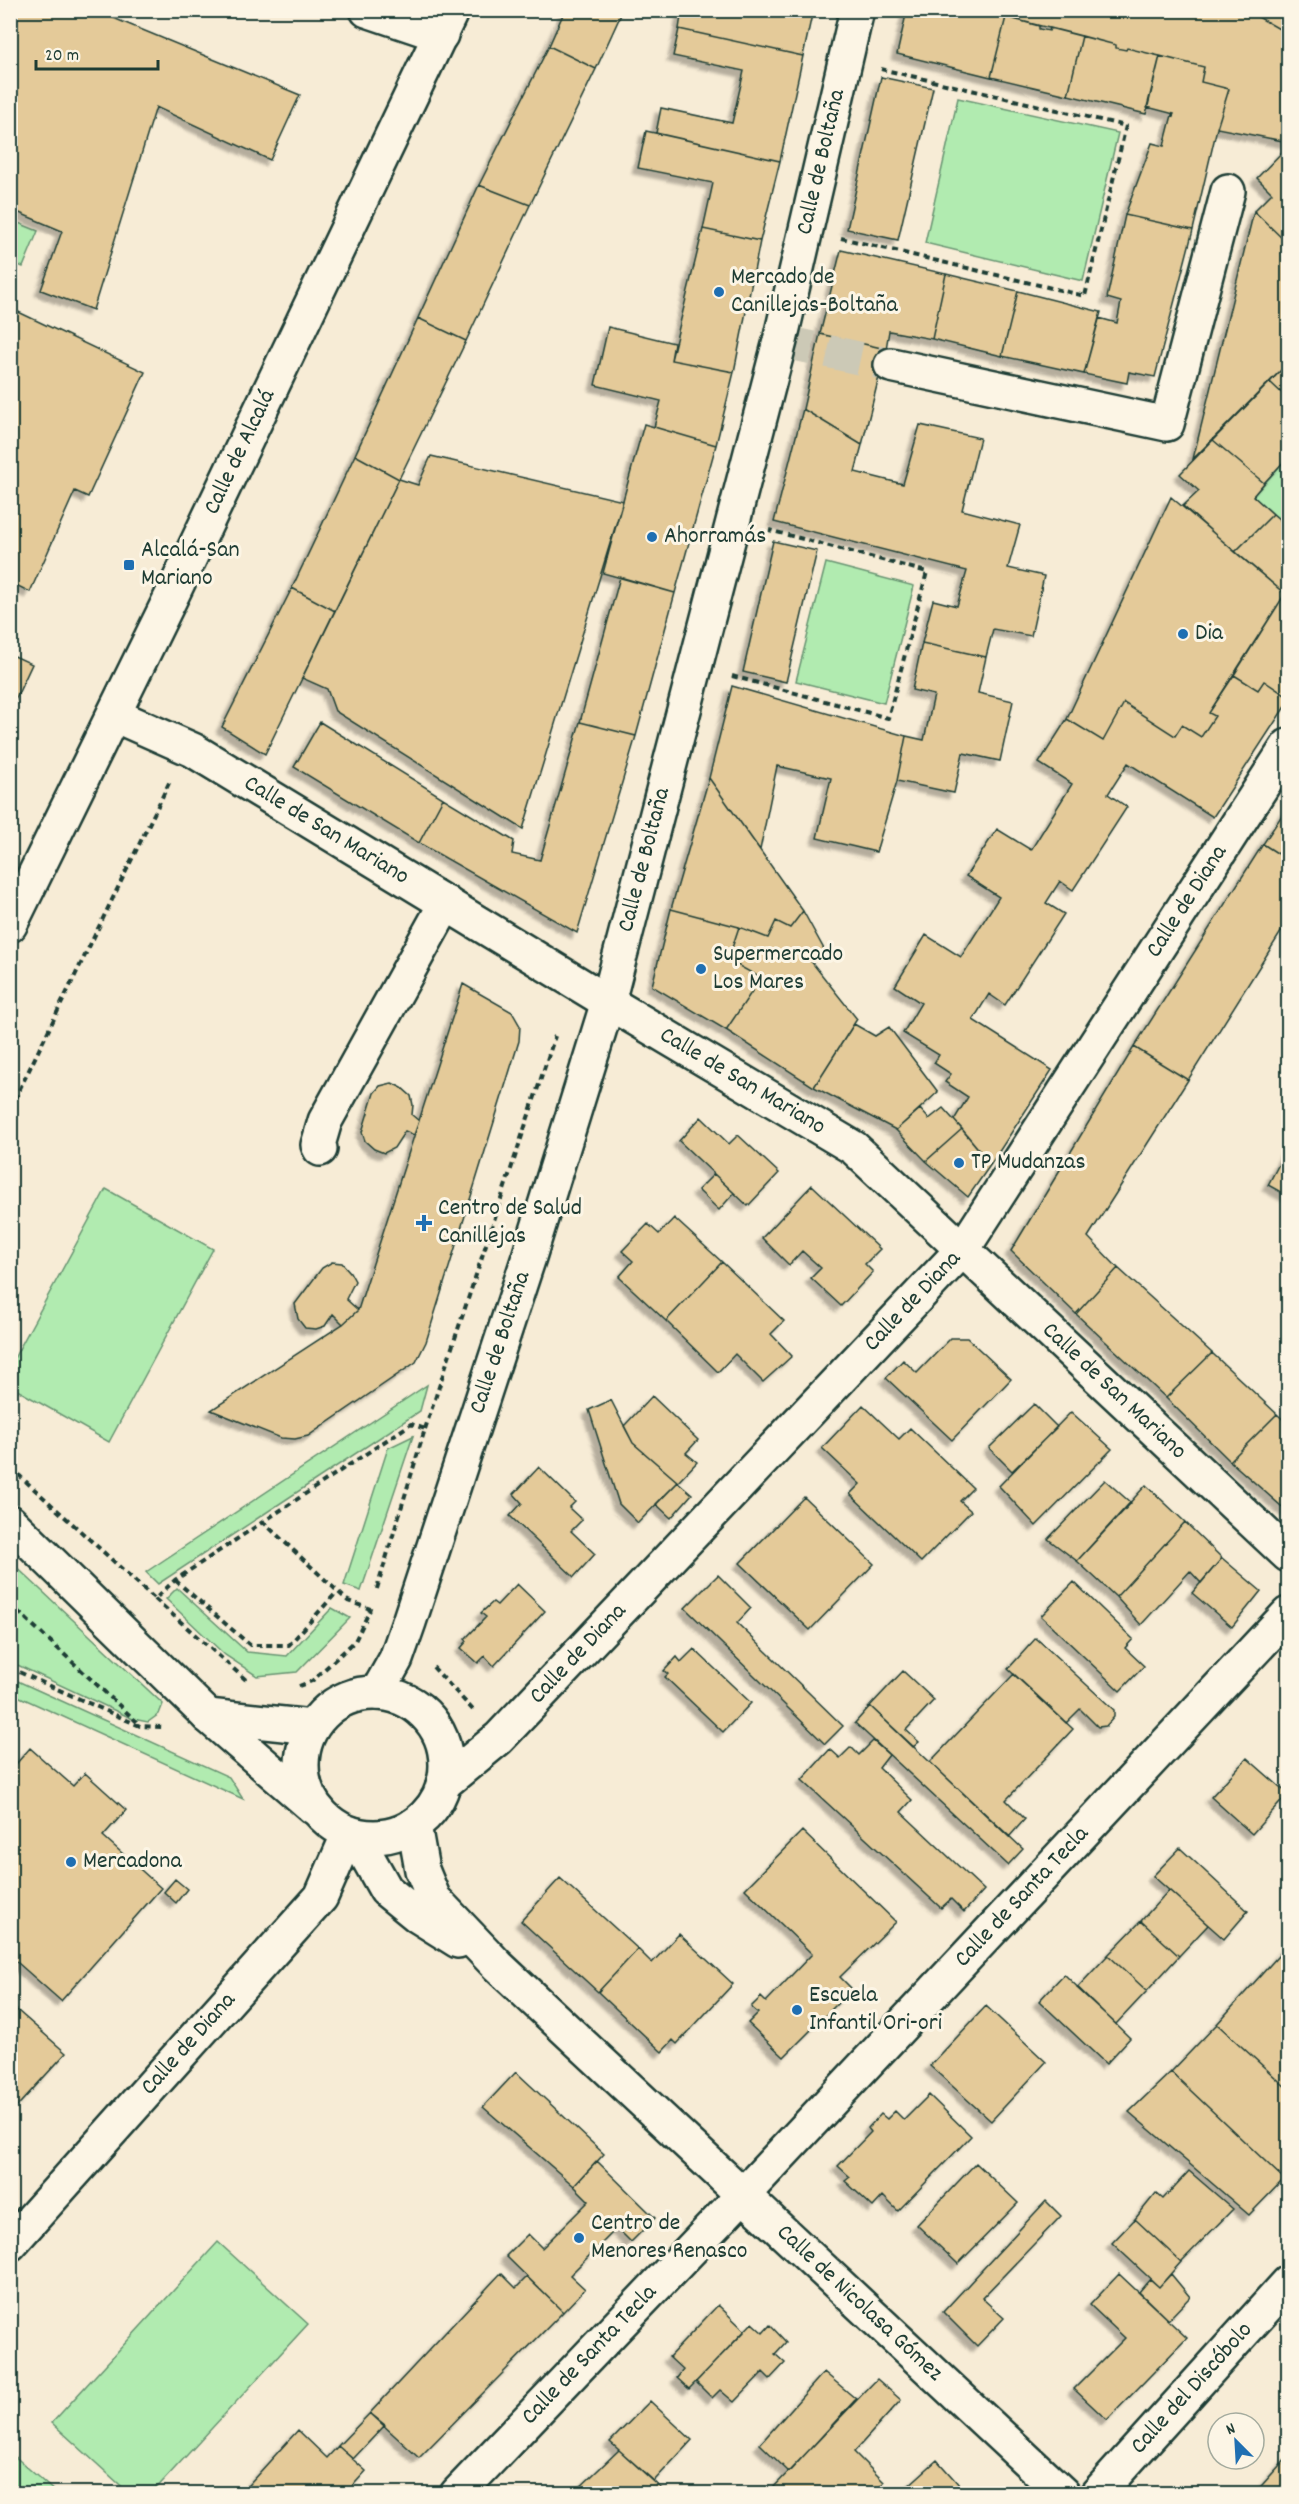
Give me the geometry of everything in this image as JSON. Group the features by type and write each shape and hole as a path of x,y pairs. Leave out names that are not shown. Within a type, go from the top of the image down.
{"street":[{"path":"368,10 447,23"},
{"name":"Calle de Boltaña","path":"377,1693 396,1659 410,1622 529,1257 608,1002 734,520 857,10"},
{"name":"Calle de Alcalá","path":"10,925 114,715 447,23"},
{"path":"891,365 1167,424 1228,191"},
{"name":"Calle de San Mariano","path":"114,715 194,750 608,1002 854,1148 1288,1555"},
{"name":"Calle de Diana","path":"443,1784 499,1738 963,1249 1288,746"},
{"path":"320,1149 318,1144 325,1121 446,903"},
{"path":"10,1522 208,1716 333,1825 352,1834 375,1838 396,1834 414,1825 427,1814 437,1800 446,1766 444,1747 437,1730 426,1715 412,1703 395,1696 377,1693 358,1695 339,1701 324,1712 312,1727 303,1748 302,1771 307,1793 319,1812"},
{"name":"Calle de Santa Tecla","path":"457,2493 742,2196 1288,1614"},
{"path":"208,1716 268,1712 312,1727"},
{"name":"Calle de Nicolasa Gómez","path":"414,1825 422,1870 434,1899 498,1966 1063,2493"},
{"name":"Calle de Diana","path":"10,2244 321,1897 352,1834"},
{"name":"Calle de Nicolasa Gómez","path":"352,1834 386,1890 418,1916 498,1966"},
{"name":"Calle del Discóbolo","path":"1097,2493 1288,2283"}],"path":[{"path":"806,229 1085,296 1126,126 845,60"},
{"path":"697,666 888,718 927,573 734,520"},
{"path":"10,1109 171,779"},
{"path":"10,1467 154,1599 268,1712 312,1681 355,1641 371,1609 425,1429 555,1035"},
{"path":"154,1599 175,1580 411,1424 425,1429"},
{"path":"262,1521 348,1601 410,1622"},
{"path":"175,1580 250,1645 289,1645 338,1592"},
{"path":"10,1604 141,1726"},
{"path":"10,1668 141,1726 172,1727"}],"green space":[{"path":"958,98 1118,133 1083,281 925,243"},
{"path":"11,220 38,231 23,267 11,262"},
{"path":"1288,457 1288,527 1253,496"},
{"path":"826,563 914,586 884,703 796,681"},
{"path":"106,1189 213,1249 109,1442 10,1386 11,1364"},
{"path":"427,1385 420,1411 158,1584 146,1572"},
{"path":"413,1436 361,1591 344,1585 388,1448"},
{"path":"11,1562 163,1704 159,1714 148,1722 133,1719 11,1662"},
{"path":"177,1588 247,1652 287,1656 332,1608 350,1618 297,1672 257,1676 225,1655 166,1599"},
{"path":"11,1678 229,1777 243,1799 11,1693"},
{"path":"218,2242 308,2324 152,2493 129,2493 52,2423"},
{"path":"11,2453 56,2493 11,2493"}],"building":[{"path":"10,10 94,10 300,95 270,160 156,107 93,310 41,290 62,231 10,209"},
{"path":"565,10 623,10 596,69 549,46"},
{"path":"682,10 734,10 753,15 754,10 813,10 803,56 679,29"},
{"path":"907,10 970,10 969,13 987,17 988,14 1006,17 991,77 897,54"},
{"path":"970,10 1246,10 1288,34 1288,142 1217,128 1229,89 1201,82 1204,67 1127,48 1126,50 1116,48 1116,45 1006,17 988,14 987,17 969,13"},
{"path":"1246,10 1288,10 1288,34"},
{"path":"1006,17 1039,26 1039,29 1049,31 1050,28 1082,36 1068,95 991,77"},
{"path":"679,29 803,56 780,161 656,133 661,108 732,123 744,71 673,56"},
{"path":"1082,36 1116,45 1116,48 1126,50 1127,48 1160,56 1146,114 1068,95"},
{"path":"549,46 596,69 530,205 479,185"},
{"path":"1160,56 1204,67 1201,82 1229,89 1217,128 1193,230 1125,215 1152,143 1164,146 1174,114 1147,107"},
{"path":"881,77 933,88 898,240 847,229"},
{"path":"646,131 780,161 760,241 703,229 713,183 638,168"},
{"path":"1287,147 1288,244 1254,211 1272,193 1257,178"},
{"path":"479,185 530,205 466,341 418,318"},
{"path":"1254,211 1288,244 1288,363 1193,459"},
{"path":"1125,215 1193,230 1155,377 1129,372 1127,383 1084,374 1099,318 1117,323 1121,302 1107,298"},
{"name":"Mercado de Canillejas-Boltaña","path":"703,229 760,241 734,372 671,360"},
{"path":"841,250 946,274 932,339 889,331 886,349 820,334"},
{"path":"946,274 1018,291 1002,356 932,339"},
{"path":"1018,291 1101,312 1084,374 1002,356"},
{"path":"10,308 145,372 88,497 75,491 30,592 10,582"},
{"path":"418,318 466,341 399,479 355,455"},
{"path":"608,327 674,343 671,360 734,372 716,445 654,427 661,401 595,385"},
{"path":"820,334 886,349 862,445 803,409"},
{"path":"1288,363 1288,399 1270,382"},
{"path":"1270,382 1288,399 1288,457 1264,483 1213,440"},
{"path":"803,409 862,445 855,472 903,484 920,425 980,438 962,510 1020,525 1008,568 1044,576 1031,636 993,629 986,657 922,643 933,600 957,606 967,571 774,522"},
{"name":"Ahorramás","path":"644,424 716,445 675,593 603,573"},
{"path":"1213,440 1264,483 1253,496 1273,514 1235,552 1183,506 1199,491 1180,474"},
{"path":"355,455 399,479 335,611 292,588"},
{"path":"431,456 623,501 523,829 335,711 327,689 302,678 399,479 418,485"},
{"name":"Dia","path":"1171,497 1285,594 1209,713 1215,716 1201,737 1182,725 1175,736 1124,703 1103,741 1067,719"},
{"path":"1273,514 1288,527 1288,697 1264,681 1258,690 1234,675 1285,594 1235,552"},
{"path":"773,541 817,551 786,682 743,672"},
{"path":"620,577 675,593 636,736 580,722"},
{"path":"292,588 335,611 265,754 222,727"},
{"path":"922,643 986,657 978,693 1013,701 1000,761 963,753 954,793 897,781 906,736 924,740 934,695 912,690"},
{"path":"10,654 32,664 10,711"},
{"path":"1234,675 1258,690 1264,681 1288,697 1288,702 1213,817 1128,763 1108,794 1127,807 1073,890 1060,881 1046,903 1064,914 1005,1005 989,994 973,1020 1052,1070 991,1164 954,1120 968,1097 945,1082 951,1074 934,1063 939,1055 903,1033 921,1003 895,986 926,935 961,957 999,897 966,876 997,829 1031,850 1072,784 1039,763 1067,719 1103,741 1124,703 1175,736 1182,725 1201,737 1215,716 1209,713"},
{"path":"732,686 906,736 897,781 876,852 817,838 831,778 777,766 760,850 709,778"},
{"path":"320,722 443,798 419,843 294,767"},
{"path":"580,722 636,736 577,933 419,843 443,798 514,841 512,854 540,860"},
{"path":"709,778 803,911 790,928 776,921 768,938 739,927 671,909"},
{"path":"1288,806 1288,860 1263,844"},
{"path":"1263,844 1288,860 1288,921 1188,1080 1134,1047"},
{"name":"Supermercado Los Mares","path":"671,909 739,927 728,960 761,978 726,1030 652,986"},
{"path":"803,911 825,951 810,960 857,1019 814,1087 726,1030 761,978 728,960 739,927 768,938 776,921 790,928"},
{"name":"Centro de Salud Canillejas","path":"463,984 512,1012 520,1026 519,1041 426,1342 416,1362 308,1436 295,1439 281,1438 211,1410 343,1324 358,1310"},
{"path":"854,1024 875,1036 889,1027 938,1092 896,1130 814,1087"},
{"path":"1134,1047 1188,1080 1088,1237 1118,1268 1076,1314 1011,1251"},
{"path":"392,1083 411,1096 412,1115 419,1121 414,1135 405,1131 394,1148 384,1153 374,1149 365,1141 362,1132 374,1093 380,1086"},
{"path":"943,1108 962,1129 926,1161 896,1130 920,1109 929,1119"},
{"path":"701,1117 729,1144 738,1135 779,1173 748,1206 679,1141"},
{"name":"TP Mudanzas","path":"962,1129 991,1164 968,1197 926,1161"},
{"path":"1288,1147 1288,1196 1268,1185"},
{"path":"714,1174 734,1193 719,1210 698,1190"},
{"path":"812,1185 880,1249 865,1264 873,1272 841,1306 811,1278 821,1268 802,1251 789,1265 762,1238"},
{"path":"674,1218 722,1262 666,1321 619,1277 633,1261 622,1251 648,1224 659,1234"},
{"path":"332,1262 342,1263 355,1281 346,1299 358,1310 343,1324 333,1314 325,1326 316,1329 305,1328 298,1319 295,1304 322,1268"},
{"path":"722,1262 784,1321 771,1334 792,1356 763,1382 735,1354 718,1372 666,1321"},
{"path":"1118,1268 1212,1353 1166,1398 1076,1314"},
{"path":"951,1338 967,1338 1011,1379 952,1440 886,1378 903,1360 917,1373"},
{"path":"1212,1353 1277,1414 1230,1461 1166,1398"},
{"path":"652,1396 698,1440 686,1453 697,1462 678,1482 633,1443 624,1426"},
{"path":"611,1400 633,1443 678,1482 638,1523 619,1504 589,1410"},
{"path":"1034,1404 1057,1427 1012,1471 989,1448"},
{"path":"863,1405 899,1439 910,1428 973,1488 960,1501 971,1511 921,1562 850,1494 860,1484 822,1448"},
{"path":"1071,1412 1112,1449 1036,1526 999,1486"},
{"path":"1277,1414 1288,1424 1288,1430 1284,1436 1288,1439 1288,1512 1230,1461"},
{"path":"539,1467 575,1502 569,1508 582,1520 571,1531 595,1554 574,1577 510,1516 522,1503 514,1494"},
{"path":"1105,1480 1131,1503 1077,1561 1048,1539"},
{"path":"678,1482 692,1494 671,1518 656,1504"},
{"path":"1146,1485 1185,1522 1116,1597 1077,1561"},
{"path":"804,1497 874,1564 810,1630 740,1563"},
{"path":"1185,1522 1222,1558 1201,1583 1190,1571 1141,1625 1116,1597"},
{"path":"1222,1558 1261,1591 1232,1627 1192,1593"},
{"path":"718,1575 751,1608 737,1623 843,1726 825,1744 685,1608"},
{"path":"1074,1582 1133,1639 1125,1648 1144,1666 1120,1691 1041,1616"},
{"path":"517,1584 545,1611 494,1666 485,1656 478,1663 461,1648 467,1641 465,1639 486,1617 481,1613 493,1602 497,1605"},
{"path":"1036,1638 1114,1710 1114,1717 1106,1726 1098,1727 1080,1709 1066,1723 1008,1669"},
{"path":"694,1649 751,1703 723,1732 665,1677 668,1674 664,1671 677,1657 681,1662"},
{"path":"903,1671 934,1700 906,1730 919,1742 913,1747 870,1706"},
{"path":"1014,1674 1073,1729 1006,1800 1025,1819 1009,1837 930,1762"},
{"path":"870,1706 1023,1849 1008,1865 855,1723"},
{"path":"873,1741 889,1755 879,1768 912,1800 901,1812 984,1890 964,1912 951,1899 941,1908 802,1780 830,1749 840,1758 851,1747 859,1755"},
{"name":"Mercadona","path":"30,1748 73,1786 85,1773 126,1810 103,1836 161,1888 61,2001 10,1956 10,1760 16,1764"},
{"path":"1247,1758 1288,1794 1252,1834 1211,1797"},
{"path":"802,1831 896,1922 840,1977 852,1989 784,2057 748,2023 758,2013 751,2007 761,1997 766,2002 812,1954 745,1889"},
{"path":"1180,1848 1248,1911 1224,1939 1153,1876"},
{"path":"560,1878 638,1949 598,1992 521,1921"},
{"path":"175,1879 187,1889 176,1903 164,1892"},
{"path":"1169,1890 1208,1925 1179,1956 1141,1921"},
{"path":"1141,1921 1179,1956 1147,1991 1108,1955"},
{"path":"679,1934 733,1984 677,2044 673,2040 662,2052 598,1992 638,1949 652,1963"},
{"path":"1288,1945 1288,2089 1217,2024"},
{"path":"1108,1955 1147,1991 1116,2024 1077,1988"},
{"path":"1064,1974 1130,2038 1106,2064 1039,2001"},
{"path":"10,2004 66,2053 10,2114"},
{"path":"986,2006 1046,2062 991,2121 930,2066"},
{"path":"1217,2024 1288,2089 1288,2175 1284,2179 1171,2072"},
{"path":"516,2072 604,2154 574,2186 483,2107"},
{"path":"1171,2072 1284,2179 1249,2215 1129,2112"},
{"path":"929,2095 971,2136 898,2211 883,2196 873,2207 845,2181 850,2177 838,2166 871,2132 868,2128 881,2114 887,2119 895,2111 904,2120"},
{"name":"Centro de Menores Renasco","path":"597,2161 655,2218 631,2242 617,2228 570,2275 585,2289 563,2312 506,2256 528,2234 542,2248 589,2201 574,2186"},
{"path":"976,2163 1018,2203 958,2264 917,2225"},
{"path":"1189,2171 1233,2209 1181,2262 1135,2219 1156,2193 1163,2199"},
{"path":"1046,2201 1061,2216 982,2298 1004,2318 977,2346 943,2312"},
{"path":"1135,2219 1181,2262 1159,2287 1112,2243"},
{"path":"501,2273 516,2288 527,2277 563,2312 419,2458 370,2413"},
{"path":"1119,2274 1187,2338 1107,2420 1074,2389 1125,2338 1090,2305"},
{"path":"1171,2274 1190,2297 1168,2320 1139,2292 1150,2279 1159,2287"},
{"path":"718,2305 745,2331 689,2389 677,2378 683,2370 669,2357"},
{"path":"752,2323 763,2333 770,2325 786,2342 775,2354 785,2363 770,2379 763,2372 734,2402 720,2390 712,2398 696,2382"},
{"path":"824,2372 856,2399 789,2472 760,2444"},
{"path":"877,2379 901,2400 854,2452 884,2482 874,2494 777,2494 772,2489"},
{"path":"650,2401 692,2440 654,2481 610,2442"},
{"path":"370,2413 385,2425 353,2459 338,2446"},
{"path":"298,2430 327,2458 338,2446 366,2471 345,2494 240,2494"},
{"path":"619,2450 663,2490 660,2494 579,2494 576,2491"},
{"path":"1288,2456 1288,2494 1254,2494"},
{"path":"937,2460 961,2487 954,2494 913,2494 907,2487"}],"tunnel":[{"path":"780,341 891,365"}],"place":[{"name":"Mercado de Canillejas-Boltaña","path":"719,292"},
{"name":"Ahorramás","path":"652,537"},
{"name":"Alcalá-San Mariano","path":"129,565"},
{"name":"Dia","path":"1183,634"},
{"name":"Supermercado Los Mares","path":"701,969"},
{"name":"TP Mudanzas","path":"959,1163"},
{"name":"Centro de Salud Canillejas","path":"424,1223"},
{"name":"Mercadona","path":"71,1862"},
{"name":"Escuela Infantil Ori-ori","path":"797,2010"},
{"name":"Centro de Menores Renasco","path":"579,2238"}]}
